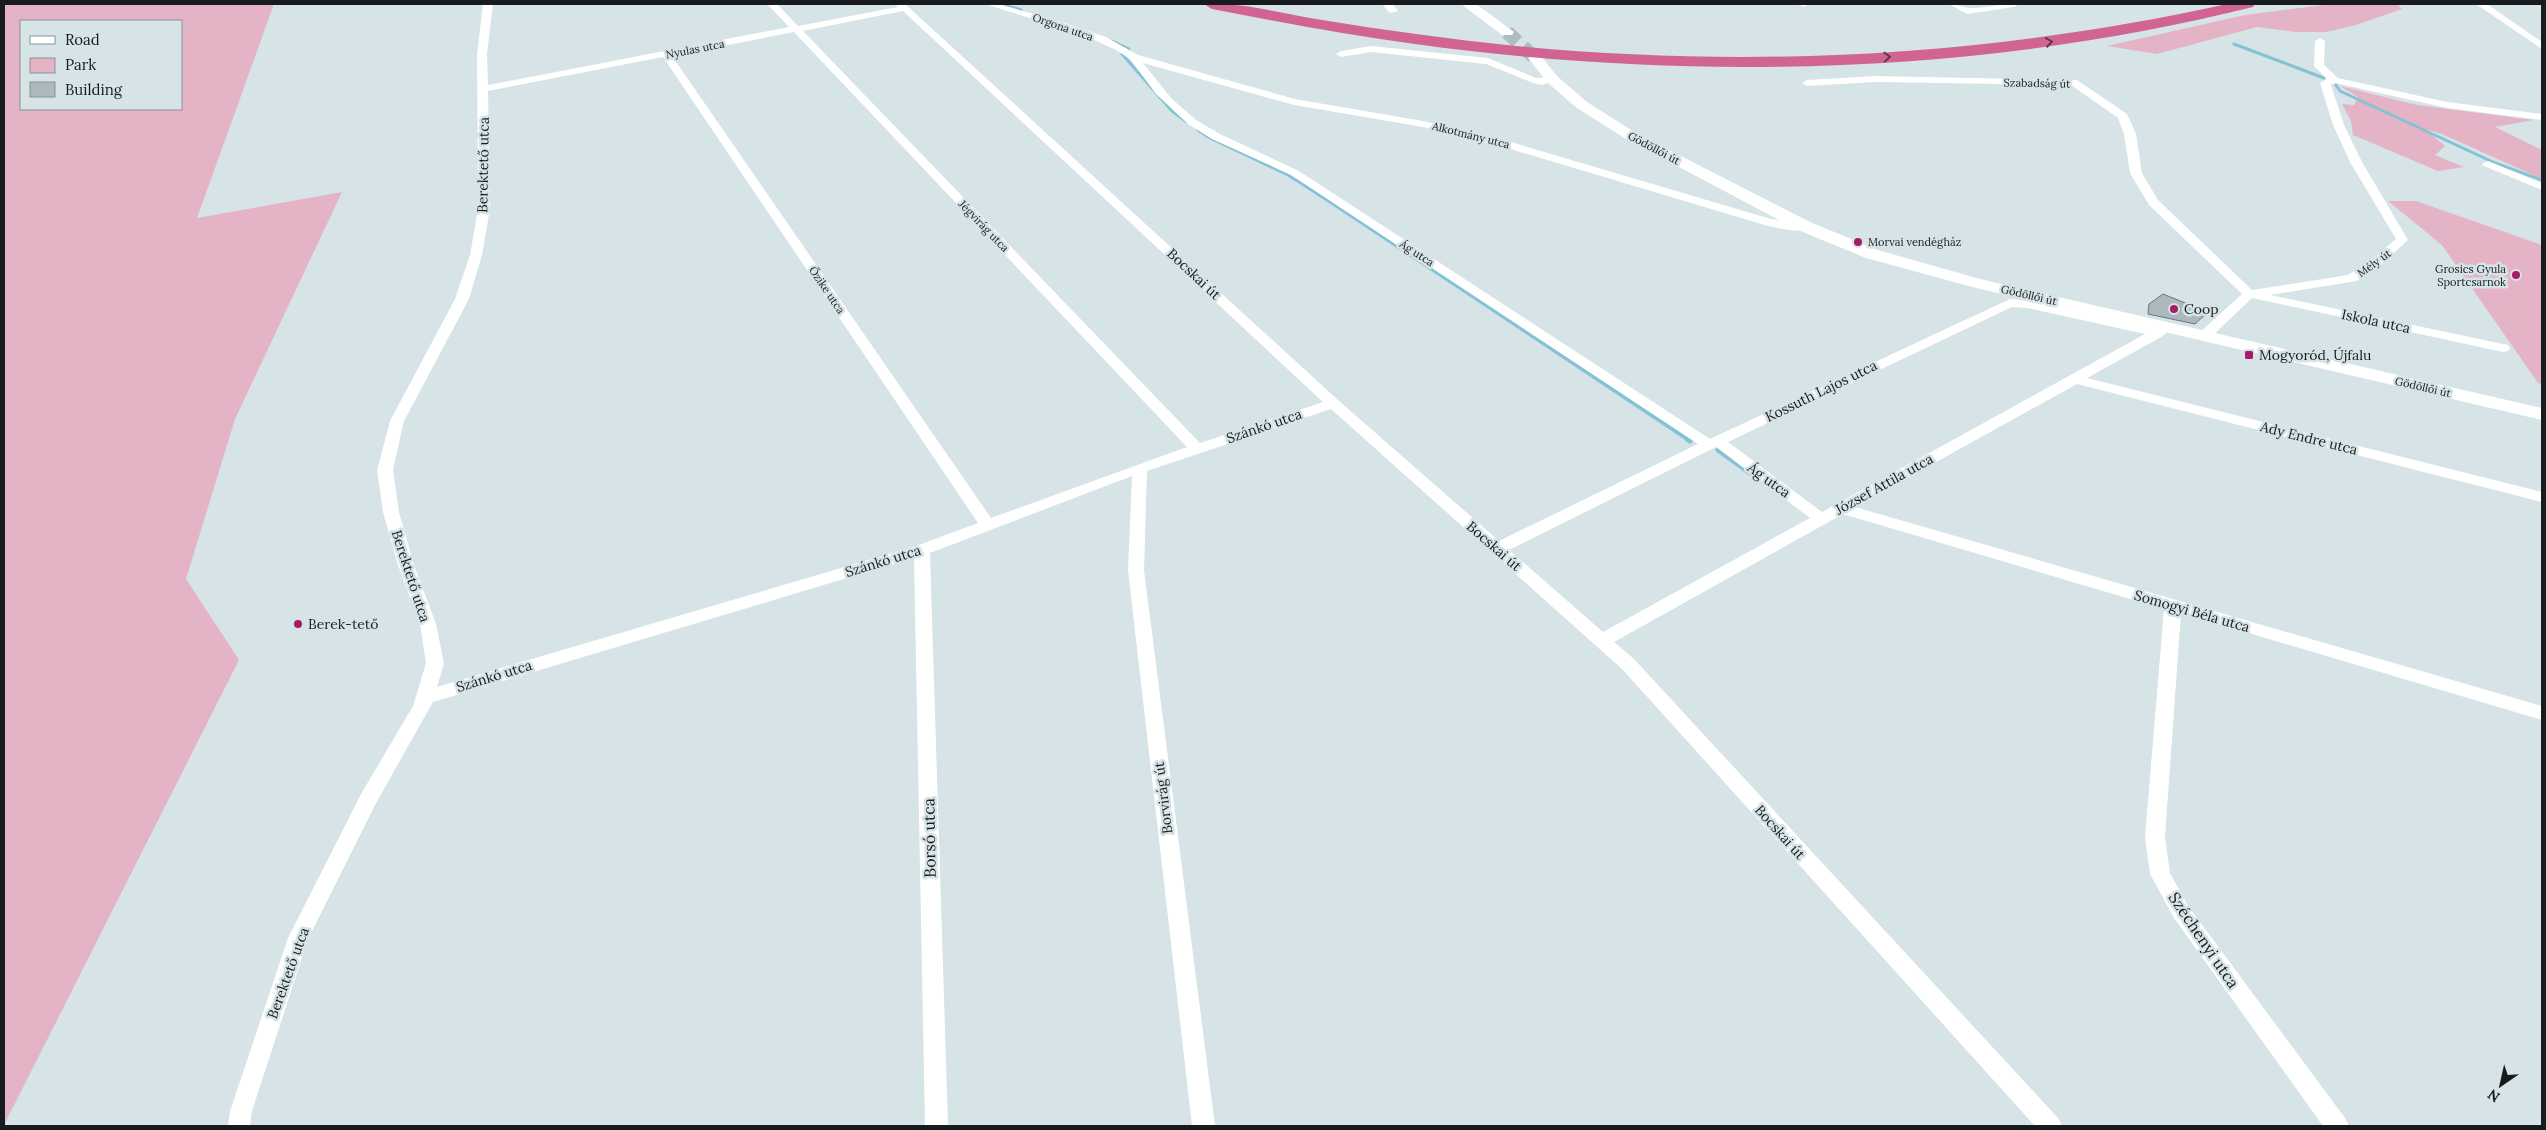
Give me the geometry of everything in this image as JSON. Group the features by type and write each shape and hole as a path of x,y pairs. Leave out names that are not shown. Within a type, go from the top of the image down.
{"highway":[{"path":"1212,4 1326,26 1465,45 1616,57 1747,60 1896,56 2030,45 2135,28 2248,4"},
{"path":"1264,4 1379,23 1521,40 1624,46 1754,49 1858,46 1960,39 2045,30 2186,4"}],"main road":[{"path":"1468,4 1507,32"},
{"name":"Gödöllői út","path":"1535,58 1553,80 1582,105 1630,136 1804,226 1872,254 1930,272 2163,330 2204,336 2542,414"}],"street":[{"name":"Berektető utca","path":"239,1126 241,1111 298,938 368,800 422,706 435,663 428,624 406,565 391,512 385,470 397,421 462,299 476,255 484,208 482,54 488,4"},
{"name":"Jégvirág utca","path":"772,4 1197,449"},
{"name":"Orgona utca","path":"990,4 1085,34 1116,46 1134,57"},
{"path":"1954,4 1967,11 2014,4"},
{"path":"2480,4 2542,46"},
{"name":"Nyulas utca","path":"483,89 796,30 903,6"},
{"name":"Bocskai út","path":"903,6 1333,403 1628,664 2050,1126"},
{"path":"2320,41 2319,66 2334,80 2447,106 2542,118"},
{"path":"1341,54 1371,49 1482,61 1498,64 1532,80 1542,82 1553,80"},
{"name":"Őzike utca","path":"666,54 988,525"},
{"name":"Alkotmány utca","path":"1134,57 1294,102 1459,132 1768,222 1786,226 1804,226"},
{"name":"Ág utca","path":"1134,57 1164,95 1193,123 1303,178 1713,443 1822,519"},
{"name":"Szabadság út","path":"1807,84 1866,80 2073,82 2123,116 2130,134 2136,173 2153,202 2249,294"},
{"name":"Mély út","path":"2249,294 2352,278 2378,261 2402,240 2401,235 2368,188 2349,150 2332,109 2325,83 2334,80"},
{"path":"2488,164 2542,186"},
{"path":"2204,336 2249,294"},
{"name":"Iskola utca","path":"2249,294 2503,348"},
{"name":"Kossuth Lajos utca","path":"1497,549 1713,443 2010,303 2027,304 2163,330"},
{"name":"József Attila utca","path":"1602,641 2163,330"},
{"name":"Ady Endre utca","path":"2075,379 2542,497"},
{"name":"Szánkó utca","path":"425,697 922,550 1140,468 1333,403"},
{"name":"Borvirág út","path":"1140,468 1136,570 1204,1126"},
{"name":"Somogyi Béla utca","path":"1841,508 2542,713"},
{"name":"Borsó utca","path":"922,550 937,1126"},
{"name":"Széchenyi utca","path":"2173,605 2155,837 2160,874 2181,912 2337,1126"}],"green space":[{"path":"4,4 274,4 197,218 342,192 235,419 186,579 239,660 4,1125"},
{"path":"2332,4 2397,4 2402,9 2356,25 2326,32 2296,32 2257,27 2157,54 2107,46 2245,15"},
{"path":"2340,86 2417,105 2533,120 2495,127 2542,150 2542,179 2442,134 2425,129 2445,146 2435,155 2464,167 2438,171 2353,135 2351,121 2342,104 2354,105 2358,97"},
{"path":"2388,201 2416,201 2542,245 2542,384 2538,383 2442,245"}],"building":[{"name":"Coop","path":"2163,294 2208,312 2195,324 2148,314 2149,304"}],"waterway":[{"path":"1000,4 1021,10"},
{"path":"1112,41 1129,49"},
{"path":"2234,44 2324,78"},
{"path":"1122,54 1172,111 1187,122"},
{"path":"2336,85 2340,91 2495,163 2542,180"},
{"path":"1198,130 1210,138 1288,175 1321,196"},
{"path":"1319,194 1689,440"},
{"path":"1718,450 1754,476"}],"tunnel":[{"path":"1507,32 1535,58"}],"place":[{"name":"Morvai vendégház","path":"1858,242"},
{"name":"Grosics Gyula Sportcsarnok","path":"2516,275"},
{"name":"Coop","path":"2174,309"},
{"name":"Mogyoród, Újfalu","path":"2249,355"},
{"name":"Berek-tető","path":"298,624"}]}
